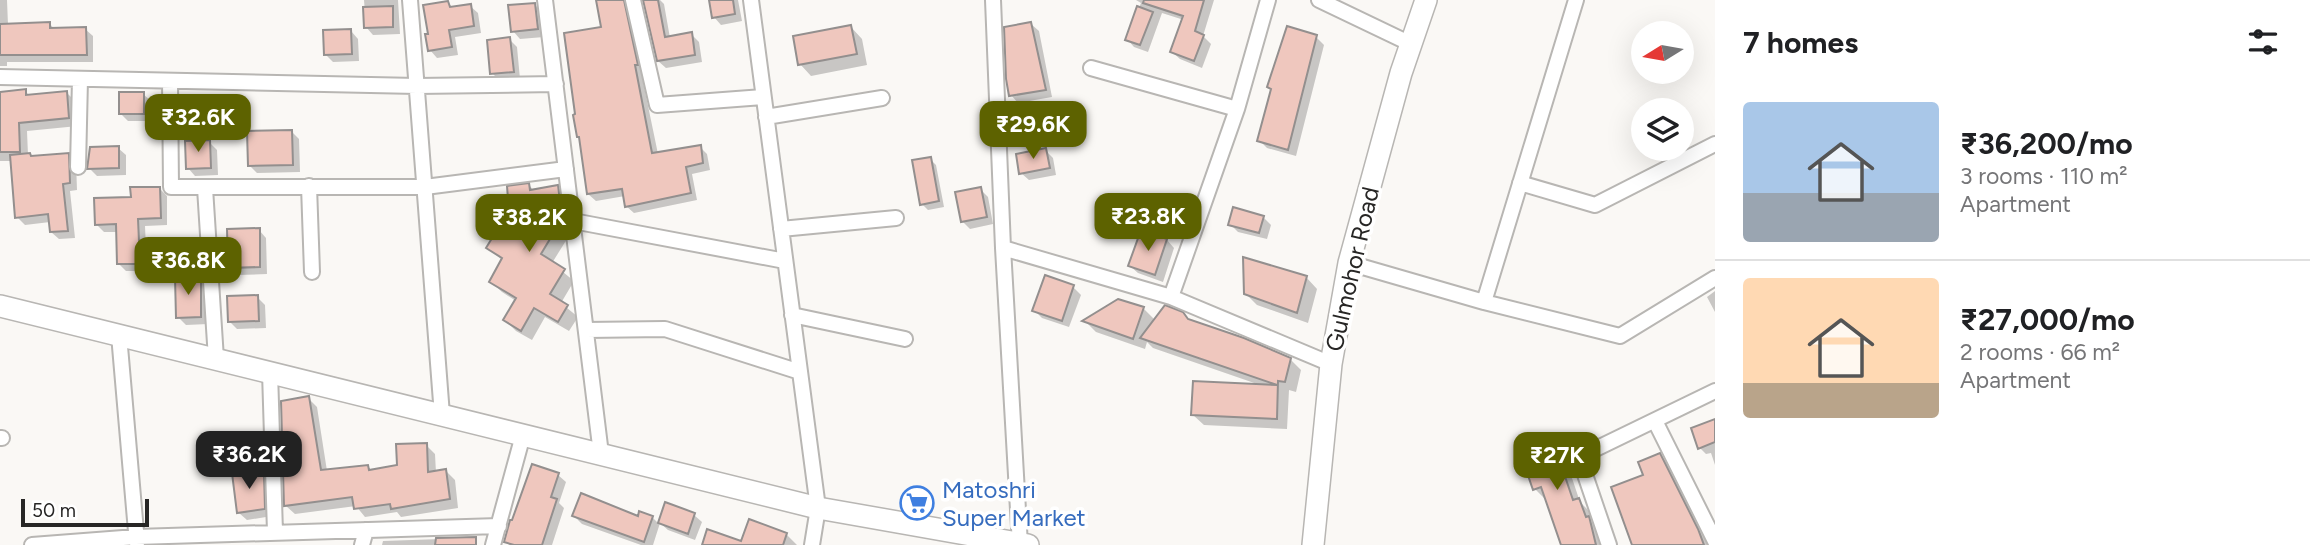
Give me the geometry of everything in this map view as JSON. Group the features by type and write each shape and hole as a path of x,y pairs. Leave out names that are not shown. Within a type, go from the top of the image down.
{"street":[{"path":"410,0 442,415"},
{"path":"545,0 601,454"},
{"path":"633,0 657,105 763,97"},
{"path":"751,0 818,508 812,545"},
{"path":"0,306 818,508 1022,544 1003,248 993,0"},
{"path":"1171,297 1237,109 1268,0"},
{"path":"1319,0 1411,44"},
{"name":"Gulmohor Road","path":"1313,545 1331,364 1349,263 1426,0"},
{"path":"1484,302 1576,0"},
{"path":"1091,68 1237,109"},
{"path":"0,77 417,86 556,84"},
{"path":"78,167 80,79"},
{"path":"170,81 172,187 425,187 566,169"},
{"path":"766,117 882,98"},
{"path":"1520,183 1595,205 1715,144"},
{"path":"309,186 312,272"},
{"path":"205,187 216,359"},
{"path":"781,229 896,218"},
{"path":"573,221 785,261"},
{"path":"1003,248 1171,297 1331,364"},
{"path":"1349,263 1484,302 1620,336 1715,278"},
{"path":"792,315 905,339"},
{"path":"586,330 665,329 800,372"},
{"path":"119,335 137,541"},
{"path":"270,372 275,533"},
{"path":"1609,545 1579,457 1715,391"},
{"path":"1655,421 1715,541"},
{"path":"493,545 523,435"},
{"path":"32,545 275,533 499,526"},
{"path":"362,545 366,530"}],"building":[{"path":"596,0 624,0 652,153 701,145 703,163 686,167 691,193 625,207 622,189 587,194 573,115 564,33 601,27"},
{"path":"643,0 658,0 665,37 692,32 695,55 657,61"},
{"path":"709,0 733,0 735,14 712,18"},
{"path":"1144,0 1204,0 1195,31 1204,35 1194,61 1170,52 1183,16 1143,3"},
{"path":"448,1 450,7 471,4 474,26 449,30 452,47 428,51 423,5"},
{"path":"535,3 538,29 511,32 508,5"},
{"path":"393,6 393,27 364,28 363,7"},
{"path":"1137,6 1153,12 1140,45 1125,40"},
{"path":"50,22 50,28 86,27 87,55 0,55 0,24"},
{"path":"1031,22 1046,90 1009,96 1004,27"},
{"path":"851,25 857,54 798,65 793,36"},
{"path":"1287,26 1317,35 1288,150 1257,141 1271,89 1267,87"},
{"path":"351,29 352,54 324,55 323,30"},
{"path":"510,37 514,72 490,74 487,40"},
{"path":"26,89 26,95 67,91 69,118 19,123 20,152 0,152 0,92"},
{"path":"119,92 144,92 144,114 119,114"},
{"path":"292,130 293,165 248,166 247,131"},
{"path":"210,140 211,168 186,169 185,141"},
{"path":"119,146 119,168 87,169 90,147"},
{"path":"1046,148 1050,168 1019,174 1016,154"},
{"path":"30,153 31,156 69,153 70,183 63,184 68,231 50,232 48,214 15,218 10,155"},
{"path":"931,157 939,201 920,205 912,160"},
{"path":"529,183 530,190 558,185 562,219 541,254 565,269 550,294 568,305 558,322 534,308 521,331 503,320 516,298 489,282 502,258 486,248 497,230 511,238 507,186"},
{"path":"130,187 160,187 161,218 138,219 140,264 117,264 116,224 95,225 94,198 131,197"},
{"path":"981,187 987,217 961,222 955,192"},
{"path":"1233,207 1264,216 1259,233 1228,225"},
{"path":"260,228 260,267 228,268 227,229"},
{"path":"1141,230 1167,239 1155,275 1128,266"},
{"path":"1243,257 1307,276 1297,313 1244,294"},
{"path":"1045,275 1074,285 1062,321 1032,311"},
{"path":"201,276 201,317 176,318 175,277"},
{"path":"258,295 259,321 228,322 227,296"},
{"path":"1118,299 1144,307 1133,339 1082,321"},
{"path":"1165,305 1183,312 1188,319 1291,358 1285,382 1278,381 1277,419 1191,415 1193,381 1277,385 1140,338"},
{"path":"309,396 321,470 368,465 369,470 397,465 396,444 427,443 428,472 446,469 450,499 391,509 390,504 354,509 352,497 284,506 281,401"},
{"path":"1715,419 1715,442 1698,449 1691,428"},
{"path":"1551,435 1573,500 1579,498 1586,517 1589,516 1596,545 1561,545 1541,487 1533,490 1518,446"},
{"path":"1660,453 1704,545 1632,545 1611,487 1643,475 1638,462"},
{"path":"532,464 559,473 551,497 557,499 542,545 514,545 504,542"},
{"path":"254,469 255,475 264,474 265,509 237,513 232,473"},
{"path":"581,493 638,516 639,511 653,516 644,542 572,516"},
{"path":"665,502 695,513 688,534 658,523"},
{"path":"749,519 787,533 783,545 702,545 707,529 741,541"},
{"path":"476,537 476,545 435,545 436,538"}],"place":[{"name":"Matoshri Super Market","path":"917,503"}]}
